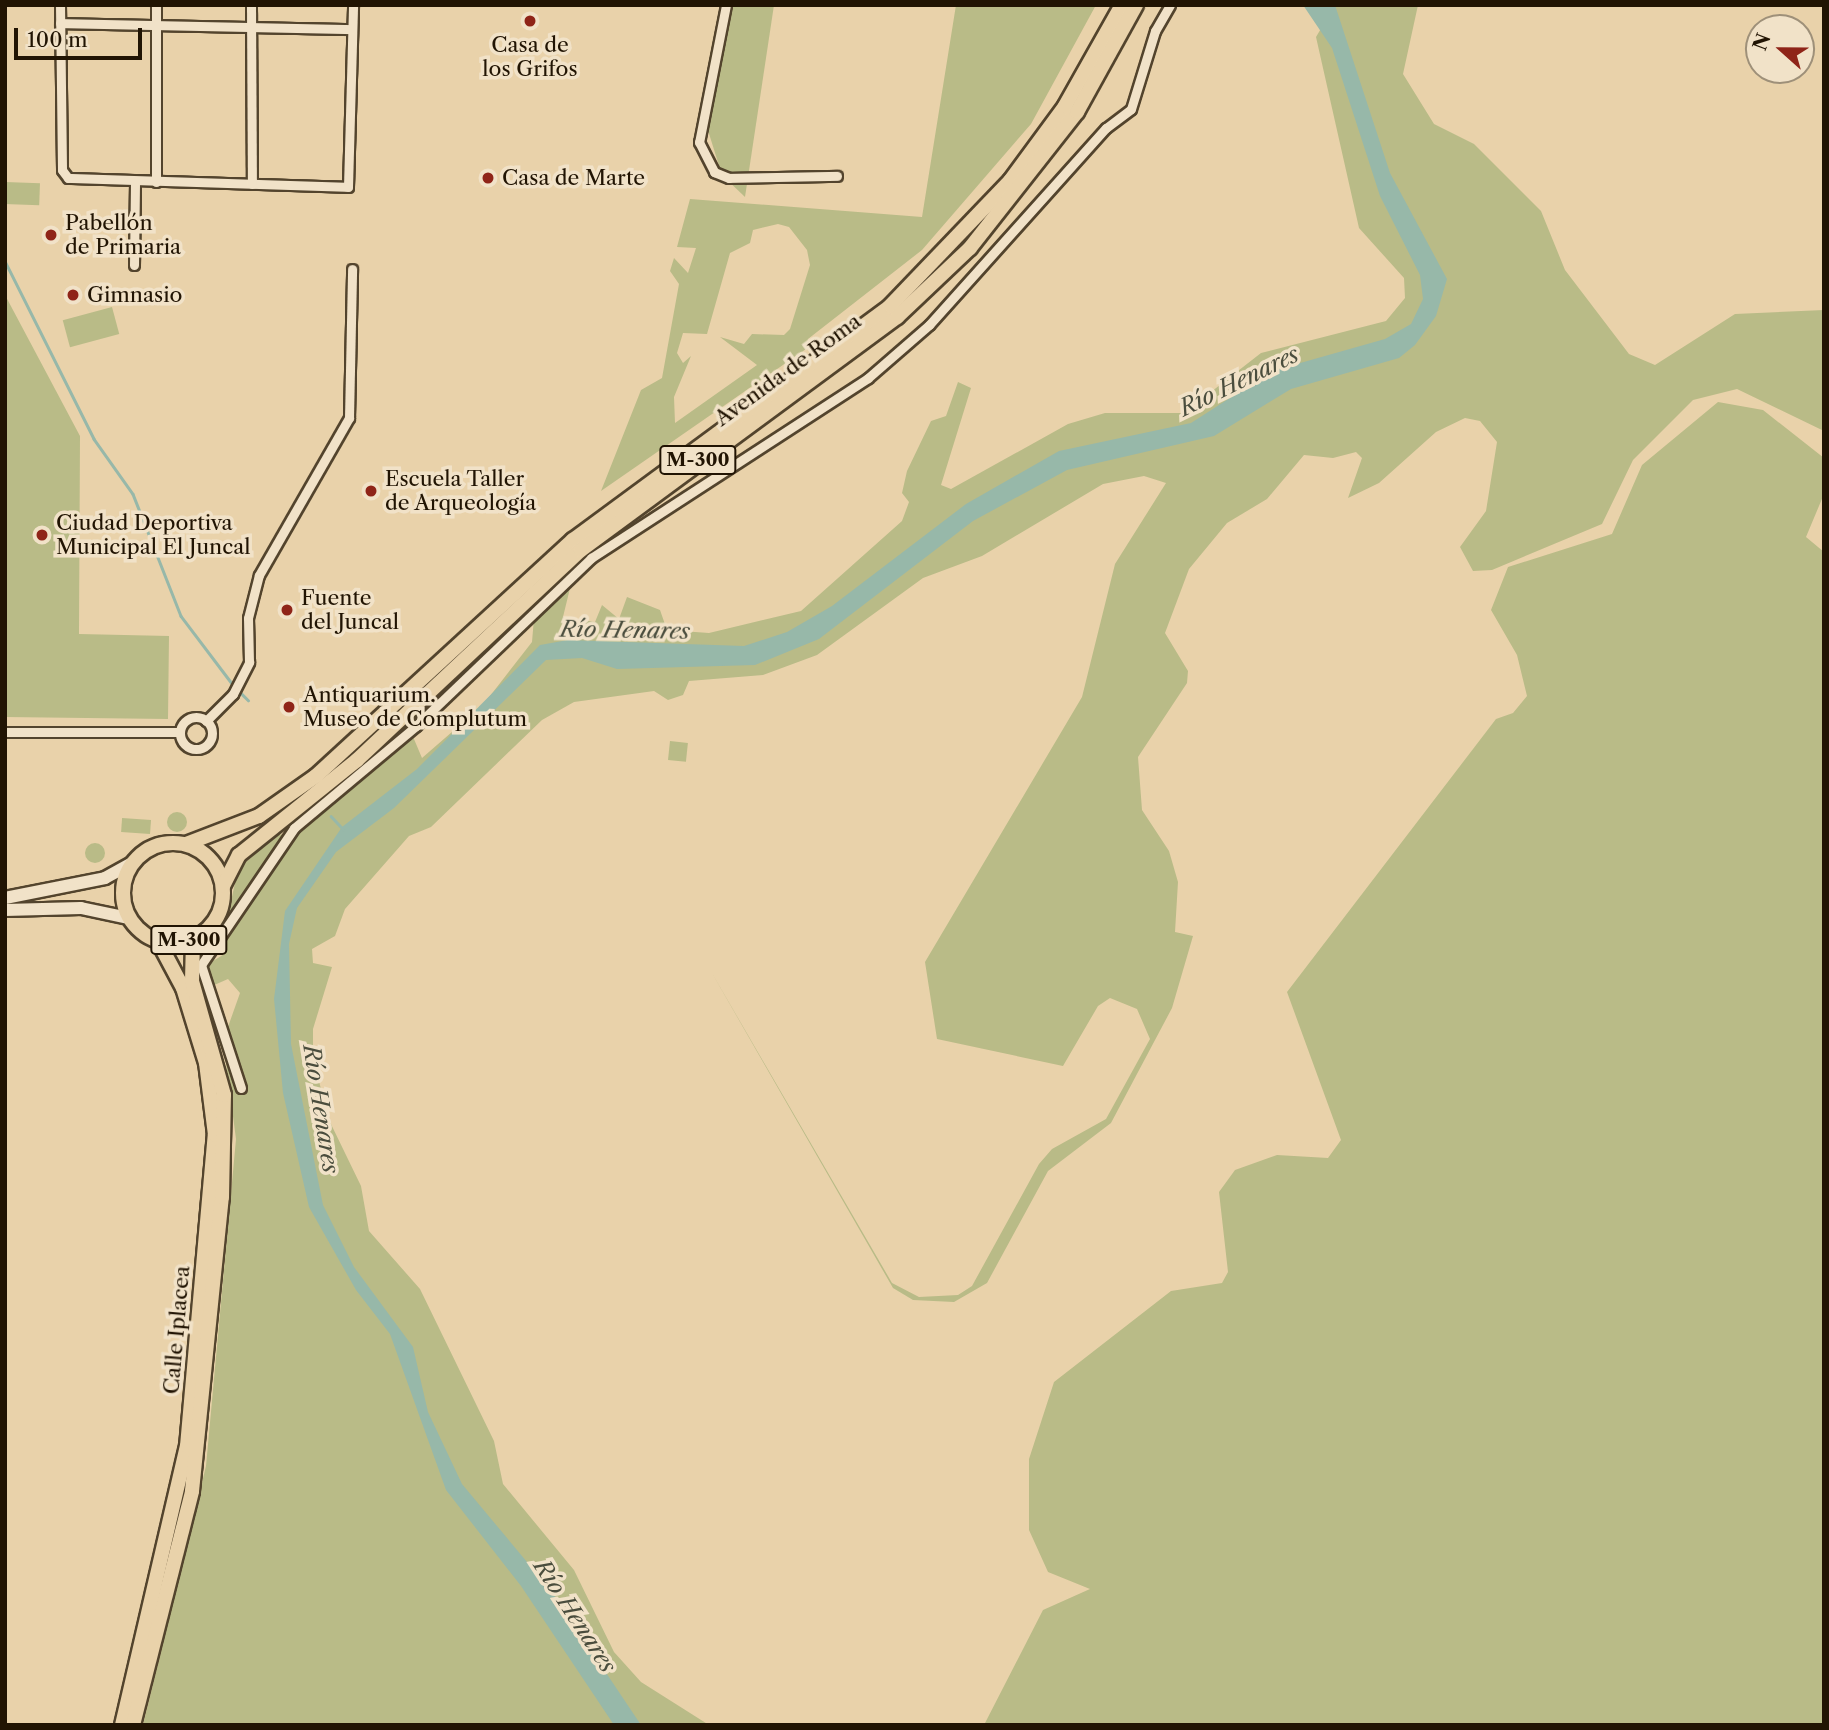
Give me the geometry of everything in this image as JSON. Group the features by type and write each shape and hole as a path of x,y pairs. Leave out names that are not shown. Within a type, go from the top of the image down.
{"main road":[{"name":"Avenida de Roma","path":"186,844 247,822 316,776 581,534 890,306 1010,181 1065,107 1122,5"},
{"name":"Avenida de Roma","path":"223,887 239,855 357,760 581,550 897,317 970,248 1077,112 1136,5"},
{"name":"M-300","path":"186,844 156,845 132,863 124,881 129,918 158,941 193,939 217,918 223,887"},
{"path":"186,844 204,853 223,887"},
{"name":"Calle Iplacea","path":"133,1725 192,1491 222,1197 224,1095 192,981 193,939"},
{"name":"Calle Iplacea","path":"122,1725 187,1446 215,1135 206,1063 183,988 158,941"}],"street":[{"path":"60,5 62,170 68,177 348,187 353,5"},
{"path":"156,5 156,182"},
{"path":"251,5 252,184"},
{"path":"726,5 699,142 714,172 729,178 836,176"},
{"path":"241,1088 201,965 294,828 416,726 592,558 868,378 929,325 1107,128 1131,109 1155,31 1170,5"},
{"path":"60,23 352,29"},
{"path":"134,265 135,181"},
{"path":"206,721 233,694 248,662 249,607 259,575 349,418 352,269"},
{"path":"180,732 190,719 206,721"},
{"path":"180,732 186,746 201,748 211,736 206,721"},
{"path":"5,732 180,732"},
{"name":"M-300","path":"5,898 105,878 132,863"},
{"name":"M-300","path":"5,910 81,908 129,918"}],"green space":[{"path":"732,5 774,5 745,197 722,175 705,121"},
{"path":"956,5 1096,5 1031,124 922,250 808,339 806,349 601,491 641,390 662,378 679,284 670,271 674,258 688,273 696,248 677,247 690,199 922,217","holes":["778,224 789,227 807,250 810,265 790,329 784,335 752,334 744,344 720,337 757,365 675,423 674,397 691,356 683,363 677,353 683,333 707,334 730,253 750,243 753,230"]},
{"path":"1335,5 1418,5 1403,74 1434,124 1474,144 1541,211 1565,270 1629,354 1655,365 1735,314 1824,310 1824,431 1737,389 1693,400 1633,460 1602,524 1492,570 1473,571 1460,547 1486,511 1497,442 1480,421 1465,418 1436,432 1379,483 1348,498 1362,458 1356,452 1333,458 1304,455 1267,499 1227,523 1189,569 1165,633 1188,671 1187,683 1138,757 1142,810 1169,851 1178,882 1175,932 1193,936 1172,1008 1111,1123 1048,1171 987,1283 954,1302 913,1300 893,1288 709,968 892,1283 919,1297 958,1295 972,1286 1039,1164 1052,1149 1106,1119 1150,1039 1137,1009 1110,998 1098,1006 1063,1066 937,1039 925,962 1082,697 1115,564 1166,483 1144,476 1103,484 982,556 923,578 817,655 763,675 689,681 683,695 668,700 654,691 574,702 542,720 431,827 409,836 345,909 335,936 312,949 313,963 332,967 313,1029 313,1058 329,1120 361,1186 369,1231 420,1289 494,1441 503,1484 574,1570 614,1652 641,1682 709,1725 143,1725 206,1466 236,1139 223,1041 240,993 228,979 212,986 205,966 226,953 219,938 204,944 230,906 238,869 275,836 295,831 352,788 411,732 422,758 483,705 532,642 534,618 572,580 563,617 595,622 602,605 619,619 627,597 660,610 667,630 709,633 801,611 902,521 909,502 902,493 907,471 931,421 946,416 958,382 971,388 941,485 951,489 1068,424 1105,413 1184,413 1261,353 1386,321 1405,298 1404,278 1359,228 1316,37"},
{"path":"5,182 40,183 39,205 5,204"},
{"name":"Ciudad Deportiva Municipal El Juncal","path":"5,295 80,436 79,634 169,636 168,719 5,717"},
{"path":"112,307 119,334 70,347 63,320"},
{"path":"1718,402 1763,410 1824,458 1824,494 1806,537 1824,552 1824,1725 984,1725 1043,1610 1090,1589 1048,1572 1029,1530 1029,1459 1054,1382 1171,1291 1222,1283 1228,1272 1219,1192 1235,1170 1277,1155 1328,1158 1341,1140 1287,992 1496,719 1513,713 1527,696 1517,655 1491,610 1508,567 1612,534 1642,465"},
{"path":"670,741 688,743 686,762 668,760"},
{"path":"177,812 184,815 187,822 184,829 177,832 170,829 167,822 170,815"},
{"path":"122,818 151,820 150,834 121,832"},
{"path":"91,843 99,843 105,853 99,863 91,863 85,857 85,849"}],"shaded area":[{"path":"1303,5 1335,5 1390,173 1447,279 1436,316 1415,345 1399,358 1291,389 1214,436 1067,470 973,521 819,639 755,665 617,669 582,658 546,660 394,808 336,852 297,908 289,944 291,1044 323,1205 354,1267 413,1347 428,1412 462,1484 552,1592 641,1725 614,1725 521,1586 446,1490 390,1334 356,1290 309,1207 283,1093 274,999 285,911 342,827 417,769 540,645 568,640 744,646 787,632 832,606 966,504 1059,451 1191,423 1272,371 1385,339 1411,324 1423,299 1420,275 1380,196 1332,48"}],"waterway":[{"path":"5,261 94,439 133,494 181,616 234,686"},
{"path":"239,691 248,700"},
{"path":"331,816 343,829"}],"place":[{"name":"Casa de los Grifos","path":"530,21"},
{"name":"Casa de Marte","path":"488,178"},
{"name":"Pabellón de Primaria","path":"51,235"},
{"name":"Gimnasio","path":"73,295"},
{"name":"Escuela Taller de Arqueología","path":"371,491"},
{"name":"Ciudad Deportiva Municipal El Juncal","path":"42,535"},
{"name":"Fuente del Juncal","path":"287,610"},
{"name":"Antiquarium. Museo de Complutum","path":"289,707"}],"water label":[{"name":"Río Henares","path":"1239,381"},
{"name":"Río Henares","path":"625,630"},
{"name":"Río Henares","path":"321,1109"},
{"name":"Río Henares","path":"575,1616"}]}
